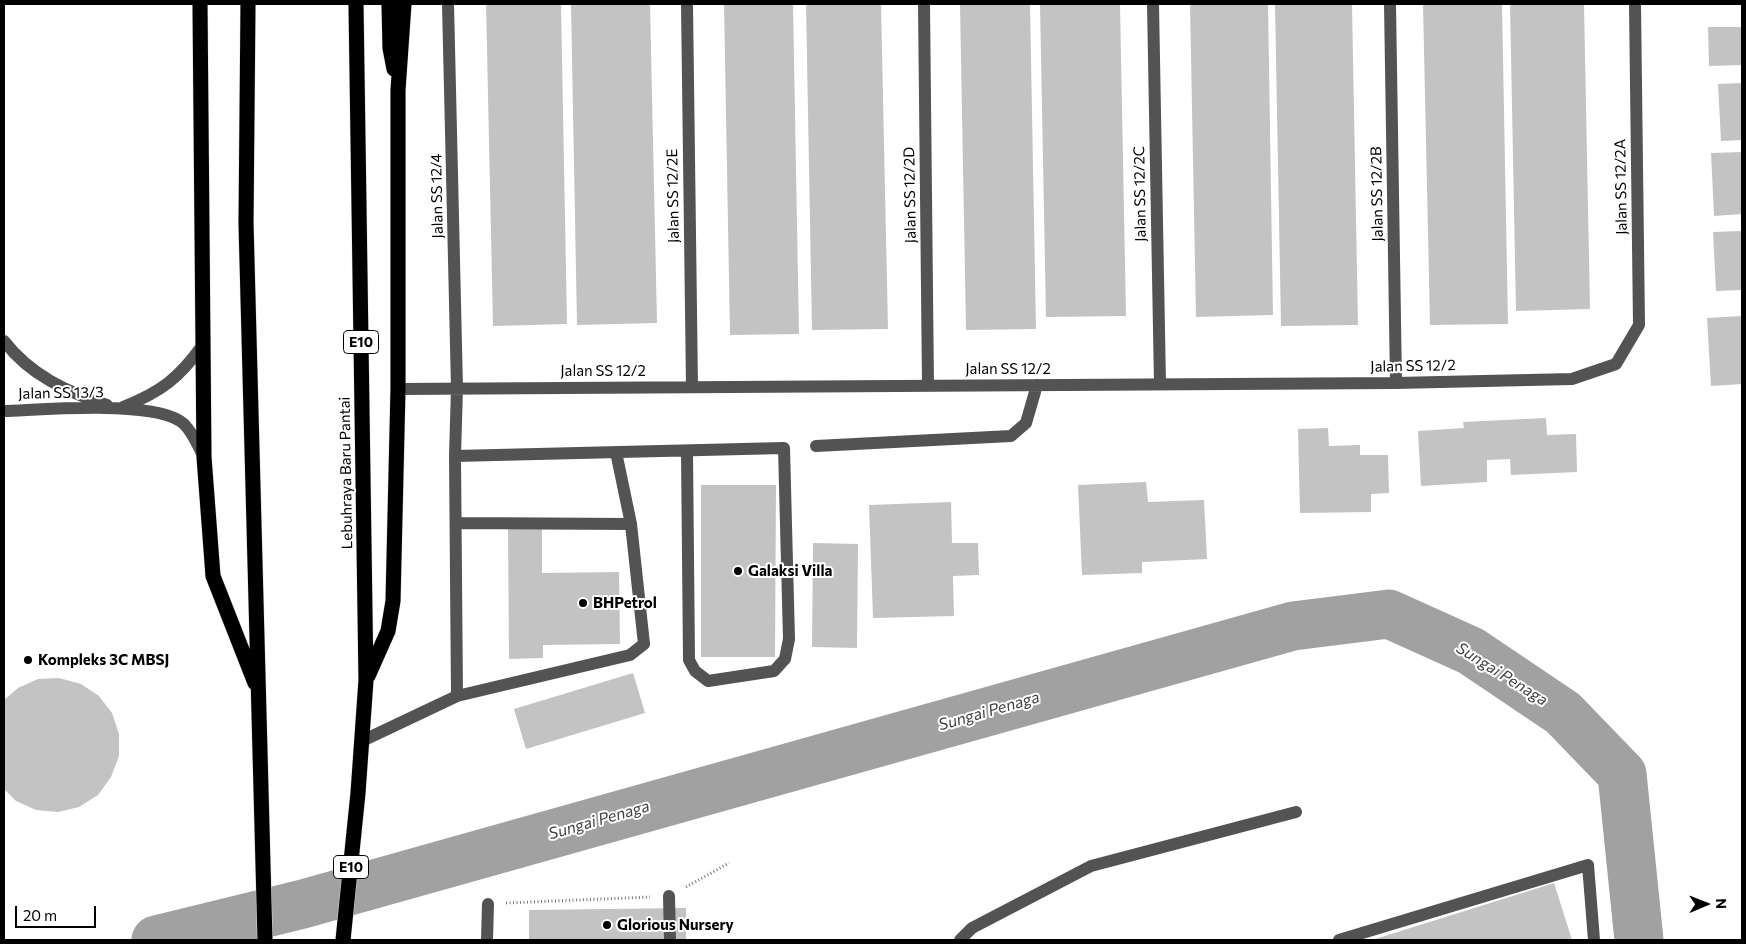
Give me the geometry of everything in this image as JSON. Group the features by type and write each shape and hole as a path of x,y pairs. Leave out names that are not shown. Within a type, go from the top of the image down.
{"highway":[{"path":"200,4 204,457 213,576 259,694"},
{"path":"248,4 246,223 266,940"},
{"name":"Lebuhraya Baru Pantai","path":"343,940 358,793 366,680 356,4"},
{"path":"389,4 390,48 398,90"},
{"path":"366,680 388,631 393,601 398,389 398,90 404,4"}],"street":[{"name":"Jalan SS 12/4","path":"448,4 457,388 455,456 457,696"},
{"name":"Jalan SS 12/2E","path":"687,4 692,387"},
{"name":"Jalan SS 12/2D","path":"924,4 928,386"},
{"name":"Jalan SS 12/2C","path":"1153,4 1160,384"},
{"name":"Jalan SS 12/2B","path":"1390,4 1396,383"},
{"name":"Jalan SS 12/2A","path":"1616,364 1639,325 1635,4"},
{"path":"4,341 32,371 76,396 119,409"},
{"name":"Jalan SS 13/3","path":"119,409 142,400 169,384 182,372 202,346"},
{"name":"Jalan SS 12/2","path":"398,389 1396,383 1572,379 1616,364"},
{"path":"816,446 1011,436 1026,423 1037,385"},
{"name":"Jalan SS 13/3","path":"4,411 145,410 172,417 184,424 204,457"},
{"path":"455,456 784,448 788,639 785,659 774,671 708,681 696,671 689,660 687,451"},
{"path":"362,741 457,696 630,655 644,644 631,524 616,452"},
{"path":"456,523 631,524"},
{"path":"960,940 972,928 1091,866 1296,812"},
{"path":"1339,940 1588,864 1594,940"},
{"path":"669,896 670,940"},
{"path":"487,940 488,904"}],"path":[{"path":"488,904 669,896 729,863"}],"building":[{"path":"486,4 561,4 567,324 493,326"},
{"path":"571,4 650,4 657,323 577,325"},
{"path":"724,4 793,4 799,334 730,335"},
{"path":"806,4 881,4 888,329 812,330"},
{"path":"960,4 1030,4 1036,329 966,330"},
{"path":"1040,4 1120,4 1126,316 1046,317"},
{"path":"1190,4 1268,4 1273,315 1196,317"},
{"path":"1275,4 1352,4 1358,325 1281,326"},
{"path":"1423,4 1502,4 1508,324 1430,325"},
{"path":"1510,4 1584,4 1590,309 1516,311"},
{"path":"1708,27 1742,27 1742,65 1709,66"},
{"path":"1742,83 1742,140 1721,141 1718,84"},
{"path":"1742,152 1742,214 1714,216 1711,153"},
{"path":"1742,231 1742,290 1716,291 1713,232"},
{"path":"1742,316 1742,384 1711,386 1707,318"},
{"path":"1546,418 1547,435 1576,434 1577,472 1511,475 1510,459 1487,460 1487,482 1421,486 1418,431 1464,428 1463,422"},
{"path":"1328,428 1329,446 1360,445 1360,455 1388,455 1389,493 1371,494 1371,512 1300,513 1298,429"},
{"path":"1146,482 1148,502 1204,500 1207,559 1142,562 1142,573 1082,575 1078,485"},
{"name":"Galaksi Villa","path":"701,485 776,485 775,657 701,657"},
{"path":"951,502 952,543 978,543 979,575 953,576 954,616 873,618 869,505"},
{"path":"508,529 542,529 542,573 619,572 620,644 543,645 543,658 509,659"},
{"path":"813,543 858,544 857,648 812,647"},
{"path":"633,673 645,713 526,749 514,709"},
{"path":"59,678 81,684 99,696 112,713 119,734 119,756 111,777 98,795 79,807 58,812 36,810 16,801 4,789 4,700 18,688 38,679"},
{"path":"1554,883 1572,940 1372,940"},
{"name":"Glorious Nursery","path":"686,908 686,940 529,940 529,910"}],"waterway":[{"name":"Sungai Penaga","path":"156,940 303,904 1293,626 1389,614 1471,651 1563,713 1622,774 1639,940"}],"place":[{"name":"Galaksi Villa","path":"738,571"},
{"name":"BHPetrol","path":"583,603"},
{"name":"Kompleks 3C MBSJ","path":"28,660"},
{"name":"Glorious Nursery","path":"607,925"}]}
